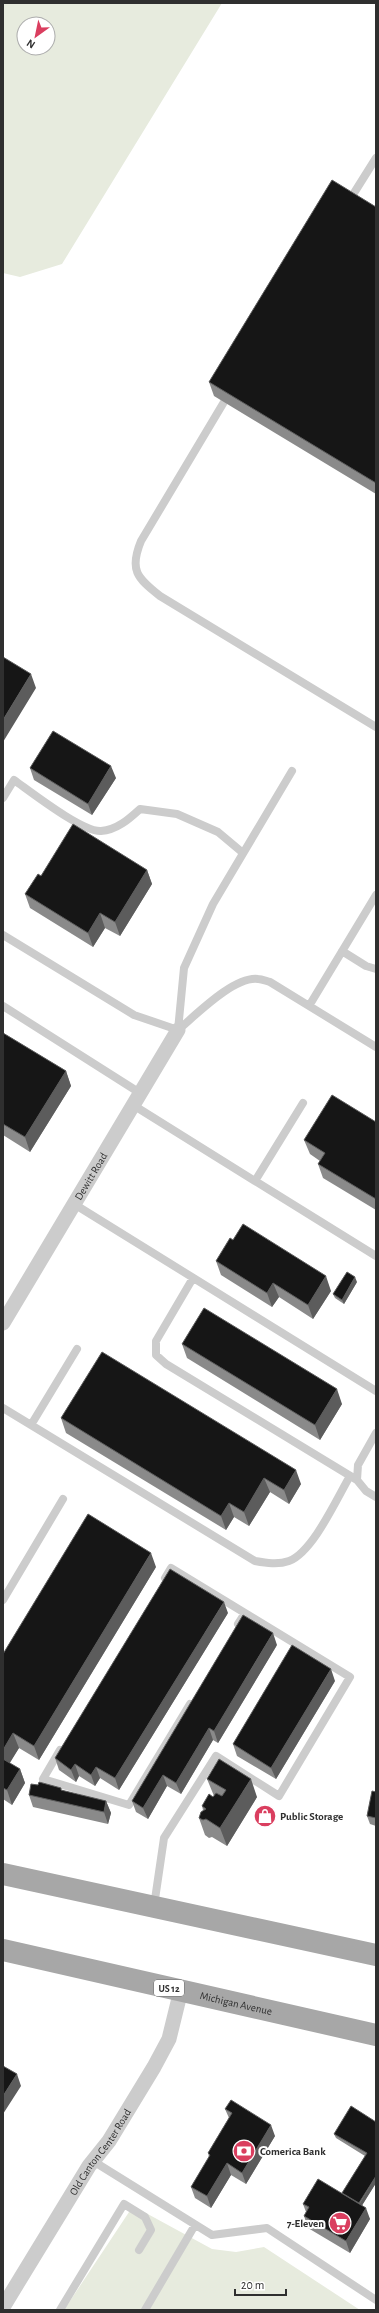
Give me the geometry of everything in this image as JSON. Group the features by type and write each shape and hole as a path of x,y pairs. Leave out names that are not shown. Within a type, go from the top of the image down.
{"main road":[{"path":"3,1874 376,1955"},
{"name":"Michigan Avenue","path":"3,1950 376,2034"}],"street":[{"name":"Dewitt Road","path":"3,1323 178,1030"},
{"name":"Old Canton Center Road","path":"3,2307 93,2161 109,2141 169,2039 181,1990"}],"lane":[{"path":"349,201 376,158"},
{"path":"224,402 141,541 135,555 134,567 146,585 160,596 376,727"},
{"path":"178,1030 184,968 213,904 292,771"},
{"path":"3,798 14,780 71,820 100,831 124,823 140,809 177,814 218,832 243,853"},
{"path":"309,1006 376,895"},
{"path":"3,935 134,1015 178,1030"},
{"path":"342,951 366,966 376,969"},
{"path":"178,1030 221,994 245,981 258,978 270,982 376,1047"},
{"path":"3,1006 255,1181 376,1256"},
{"path":"255,1181 303,1103"},
{"path":"74,1204 376,1391"},
{"path":"193,1278 156,1341 156,1355 166,1364 354,1478 366,1491 376,1497"},
{"path":"31,1425 77,1349"},
{"path":"3,1408 255,1562 272,1564 283,1562 299,1555 310,1542 354,1478 358,1465 376,1433"},
{"path":"3,1600 63,1499"},
{"path":"153,1907 164,1838 216,1756 279,1796 350,1677 171,1568 159,1588"},
{"path":"233,1632 245,1613"},
{"path":"64,1745 43,1779 129,1805 193,1699"},
{"path":"93,2161 212,2235 267,2228 376,2300"},
{"path":"60,2310 124,2204 145,2217 151,2230 139,2250"},
{"path":"145,2310 195,2225"}],"shaded area":[{"path":"3,3 222,3 62,264 20,277 3,273"},
{"path":"133,2206 212,2249 236,2252 264,2247 360,2310 64,2310"}],"building":[{"path":"332,180 376,207 376,483 209,382"},
{"path":"3,657 31,674 3,720"},
{"path":"53,731 111,766 88,804 30,768"},
{"path":"73,824 147,870 115,922 100,913 88,933 25,894 38,874 41,876"},
{"path":"3,1033 66,1071 25,1137 3,1124"},
{"path":"332,1095 376,1122 376,1199 318,1164 325,1153 304,1140"},
{"path":"243,1224 326,1276 308,1305 273,1283 267,1293 216,1261 230,1238 233,1240"},
{"path":"347,1272 355,1277 342,1300 333,1294"},
{"path":"204,1308 337,1389 315,1425 182,1344"},
{"path":"102,1352 296,1470 284,1490 264,1478 244,1512 229,1503 221,1516 61,1418"},
{"path":"88,1514 151,1553 34,1746 13,1733 3,1750 3,1654"},
{"path":"170,1569 224,1602 115,1778 96,1767 91,1775 75,1764 71,1770 55,1758"},
{"path":"243,1615 273,1633 214,1731 209,1728 176,1783 163,1775 143,1808 132,1801"},
{"path":"292,1645 331,1669 271,1768 233,1744"},
{"path":"3,1759 20,1769 7,1790 3,1788"},
{"path":"219,1759 251,1779 220,1828 206,1819 203,1820 199,1818 201,1812 206,1809 202,1806 209,1794 213,1797 216,1793 222,1796 226,1790 207,1779"},
{"path":"39,1782 61,1788 61,1790 106,1801 104,1812 29,1795 31,1784 38,1785"},
{"path":"372,1791 376,1792 376,1818 367,1816"},
{"path":"3,2066 17,2074 3,2096"},
{"name":"Comerica Bank","path":"231,2100 271,2125 242,2173 227,2163 207,2196 191,2187 210,2155 208,2153 232,2113 225,2109"},
{"path":"351,2106 376,2122 376,2176 359,2203 342,2193 367,2153 334,2134"},
{"path":"318,2179 366,2208 346,2241 304,2216 309,2207 303,2204"}],"place":[{"name":"Public Storage","path":"265,1816"},
{"name":"Comerica Bank","path":"244,2151"},
{"name":"7-Eleven","path":"340,2223"}]}
